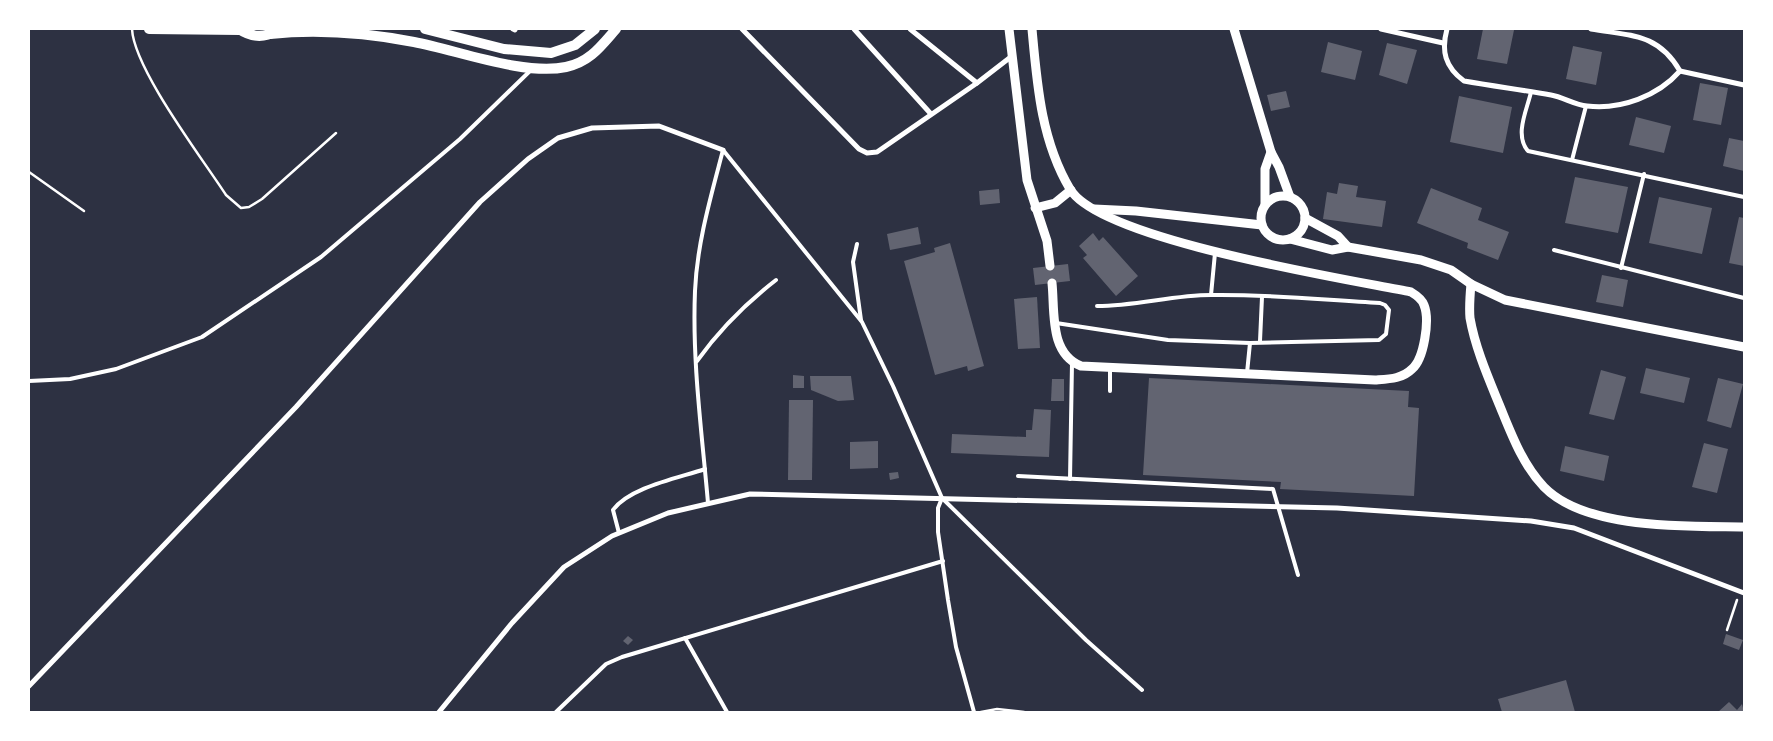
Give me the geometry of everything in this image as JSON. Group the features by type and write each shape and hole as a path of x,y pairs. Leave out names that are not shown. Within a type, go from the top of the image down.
{"main road":[{"path":"149,29 240,30 255,36 275,31 311,30 412,42 534,67 565,67 580,63 594,54 616,29"},
{"path":"425,29 504,49 552,53 575,45 592,30"}],"street":[{"path":"742,29 859,149 868,153 877,152 977,83 1012,56"},
{"path":"854,29 931,114"},
{"path":"910,29 977,83"},
{"path":"1009,29 1028,180 1047,241 1050,266"},
{"path":"1032,29 1037,83 1045,131 1071,190 1091,209 1142,231 1216,251 1410,292 1418,296 1424,304 1425,338 1420,358 1413,369 1405,375 1375,380 1081,366 1072,363 1058,347 1052,283"},
{"path":"1234,29 1271,152 1280,167 1290,197 1301,205 1305,218 1301,231 1290,239"},
{"path":"1381,29 1443,43"},
{"path":"1447,29 1443,43 1446,62 1453,73 1464,81 1554,96 1586,106 1615,106 1653,94 1669,84 1680,71"},
{"path":"1591,29 1651,40 1671,54 1680,71 1744,85"},
{"path":"29,686 296,407 480,202 528,159 558,138 592,128 660,126 724,150"},
{"path":"1271,152 1265,169 1265,205 1260,218 1265,231 1276,239 1290,239 1332,250 1348,247 1422,260 1451,270 1470,284 1505,300 1744,347"},
{"path":"1036,208 1056,203 1071,190"},
{"path":"1265,205 1276,197 1290,197"},
{"path":"1091,209 1136,211 1262,225"},
{"path":"1305,218 1338,236 1348,247"},
{"path":"1470,284 1470,318 1486,369 1526,464 1545,488 1575,507 1609,517 1654,525 1744,527"},
{"path":"439,712 512,623 564,567 619,533 668,513 750,494 1337,508 1531,520 1574,528 1742,592"}],"lane":[{"path":"29,381 70,379 116,369 202,337 321,257 460,139 534,67"},
{"path":"1531,92 1521,133 1524,147 1528,151 1644,174 1744,197"},
{"path":"1572,160 1586,106"},
{"path":"724,150 862,322 893,386 942,498 1086,640 1142,690"},
{"path":"708,503 697,361 695,290 703,230 724,150"},
{"path":"1621,268 1644,174"},
{"path":"857,244 853,262 862,322"},
{"path":"1554,250 1744,298"},
{"path":"1211,294 1216,251"},
{"path":"697,361 720,330 747,303 776,280"},
{"path":"1056,324 1168,340 1250,343 1260,341 1379,340 1386,334 1388,310 1386,305 1380,302 1211,294 1136,302 1124,306 1097,306"},
{"path":"1260,341 1262,297"},
{"path":"1247,374 1250,343"},
{"path":"1070,479 1072,363"},
{"path":"1110,368 1110,391"},
{"path":"619,533 613,510 619,502 636,492 705,469"},
{"path":"1018,476 1273,489 1298,575"},
{"path":"942,498 938,508 938,532 956,647 976,712"},
{"path":"556,712 606,664 622,657 943,561"},
{"path":"685,638 727,712"}],"path":[{"path":"132,29 133,43 157,89 226,196 241,208 249,208 262,199 336,133"},
{"path":"29,172 84,211"},
{"path":"1727,630 1742,592"},
{"path":"976,712 997,709 1024,712"}],"building":[{"path":"1483,29 1514,30 1507,64 1477,59"},
{"path":"1328,42 1362,51 1355,80 1321,72"},
{"path":"1387,43 1417,50 1407,84 1379,75"},
{"path":"1573,46 1602,52 1596,85 1566,79"},
{"path":"1700,83 1728,88 1721,125 1693,120"},
{"path":"1286,91 1290,107 1271,111 1267,95"},
{"path":"1459,96 1512,107 1503,153 1450,142"},
{"path":"1636,117 1671,126 1664,153 1629,145"},
{"path":"1729,138 1744,141 1744,171 1723,166"},
{"path":"1575,177 1628,187 1618,233 1565,223"},
{"path":"1339,183 1358,186 1356,197 1386,201 1382,227 1323,219 1327,192 1337,194"},
{"path":"1431,188 1482,208 1478,220 1509,232 1498,260 1467,248 1468,243 1417,223"},
{"path":"999,189 1000,203 980,205 979,191"},
{"path":"1659,197 1712,208 1702,254 1649,243"},
{"path":"1739,217 1744,218 1744,266 1729,263"},
{"path":"918,227 921,244 890,250 887,234"},
{"path":"1093,233 1099,241 1103,237 1138,276 1116,296 1083,258 1087,255 1079,246"},
{"path":"950,243 984,366 968,371 967,366 935,375 904,261 935,252 934,248"},
{"path":"1068,264 1070,281 1035,285 1033,268"},
{"path":"1602,275 1628,280 1623,307 1596,302"},
{"path":"1037,297 1040,348 1018,349 1014,299"},
{"path":"1646,368 1690,378 1684,403 1640,393"},
{"path":"1601,370 1626,377 1614,420 1589,414"},
{"path":"793,375 804,376 804,388 793,388"},
{"path":"810,376 851,376 854,400 838,401 811,390"},
{"path":"1149,378 1409,391 1408,407 1419,408 1414,496 1280,489 1281,482 1143,475"},
{"path":"1718,378 1743,384 1731,428 1707,421"},
{"path":"1052,379 1064,379 1064,401 1051,401"},
{"path":"789,400 813,400 812,480 788,480"},
{"path":"1034,409 1051,410 1049,457 951,453 952,434 1026,437 1026,430 1032,430"},
{"path":"878,441 878,468 850,469 850,442"},
{"path":"1704,443 1728,449 1717,493 1692,487"},
{"path":"1565,446 1609,456 1604,481 1560,471"},
{"path":"898,472 899,478 890,480 889,473"},
{"path":"1726,634 1743,640 1739,650 1723,644"},
{"path":"628,636 633,640 628,645 623,641"},
{"path":"1566,680 1575,712 1502,712 1498,699"},
{"path":"1729,702 1737,710 1742,704 1744,712 1718,712"}]}
